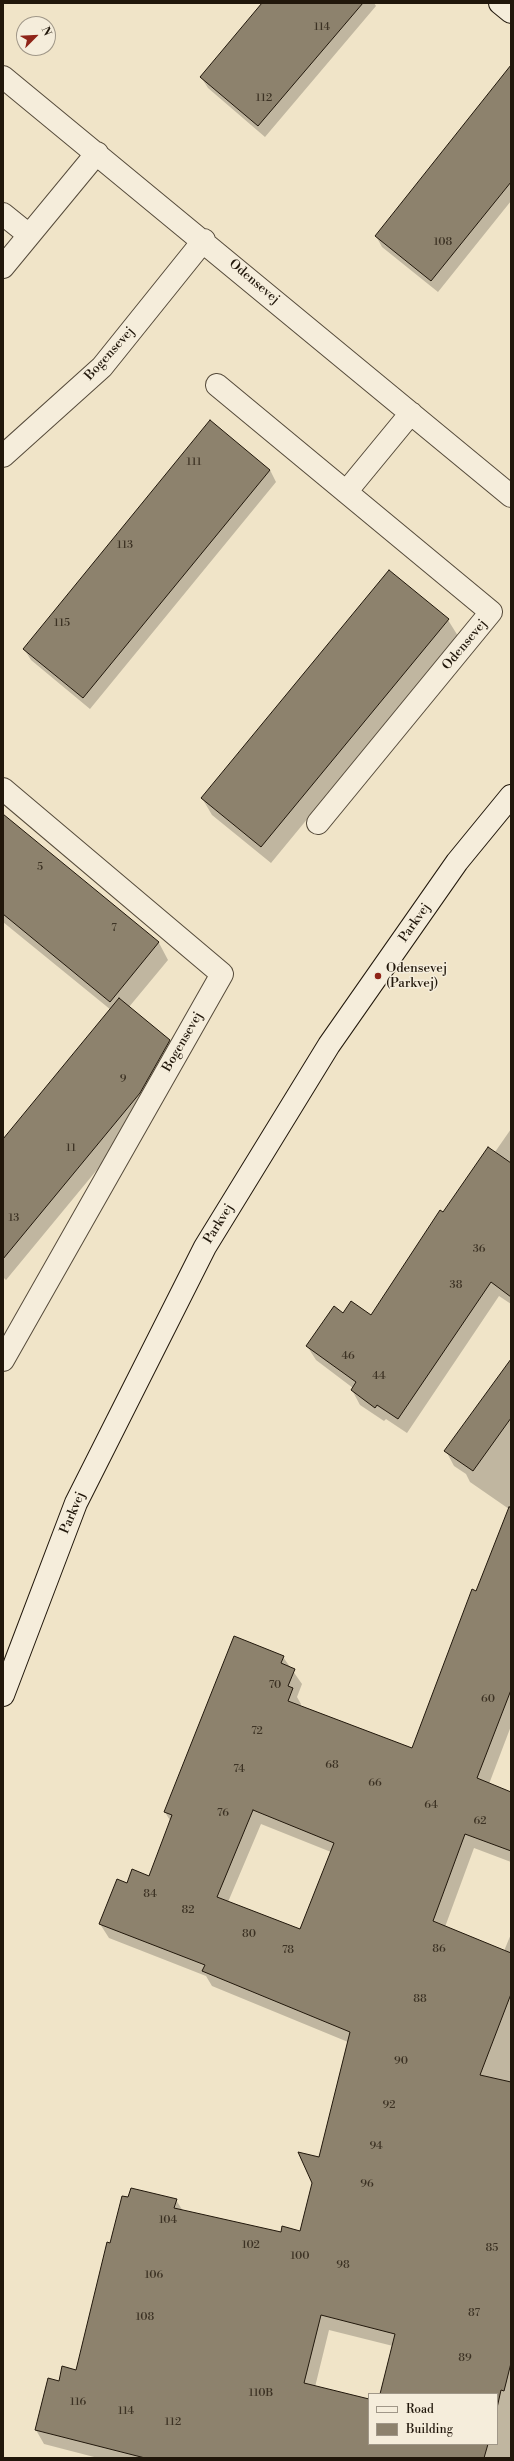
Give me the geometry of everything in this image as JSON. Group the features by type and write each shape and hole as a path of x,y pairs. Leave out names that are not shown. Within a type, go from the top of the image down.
{"street":[{"path":"500,3 511,12"},
{"name":"Odensevej","path":"3,76 204,240 511,496"},
{"path":"3,267 97,153"},
{"path":"3,214 29,235"},
{"name":"Bogensevej","path":"3,456 102,367 204,240"},
{"name":"Odensevej","path":"217,386 491,612 318,823"},
{"path":"346,492 411,413"},
{"name":"Bogensevej","path":"3,789 222,974 3,1360"},
{"name":"Parkvej","path":"3,1695 76,1503 205,1247 330,1045 457,862 511,796"}],"building":[{"path":"262,3 363,3 258,126 200,77"},
{"path":"511,65 511,182 431,281 375,236"},
{"path":"210,420 270,470 83,698 23,649"},
{"path":"389,570 449,619 261,847 201,798"},
{"path":"3,814 159,942 110,1002 3,914"},
{"path":"119,998 170,1040 140,1093 3,1259 3,1139"},
{"path":"488,1147 511,1163 511,1297 491,1282 398,1419 377,1405 375,1408 351,1390 356,1382 306,1346 334,1306 343,1313 351,1301 371,1315 440,1210 443,1212"},
{"path":"511,1359 511,1418 473,1471 444,1451"},
{"path":"509,1507 511,1507 511,1690 477,1778 511,1792 511,1851 465,1834 433,1921 511,1953 511,1994 480,2075 511,2082 511,2363 504,2391 501,2390 498,2404 498,2393 380,2393 395,2334 321,2315 304,2383 368,2399 368,2445 488,2445 484,2458 145,2458 35,2430 48,2378 59,2381 62,2366 76,2370 107,2242 110,2243 122,2196 128,2197 131,2188 177,2199 174,2208 281,2232 282,2226 300,2231 312,2183 298,2152 319,2157 350,2032 202,1971 205,1965 99,1924 117,1879 127,1883 132,1869 149,1876 172,1815 164,1812 234,1636 284,1656 281,1663 295,1669 288,1686 293,1688 288,1701 412,1748 472,1589 476,1591","holes":["253,1810 334,1843 300,1929 217,1897"]}],"place":[{"name":"Odensevej (Parkvej)","path":"378,976"}]}
